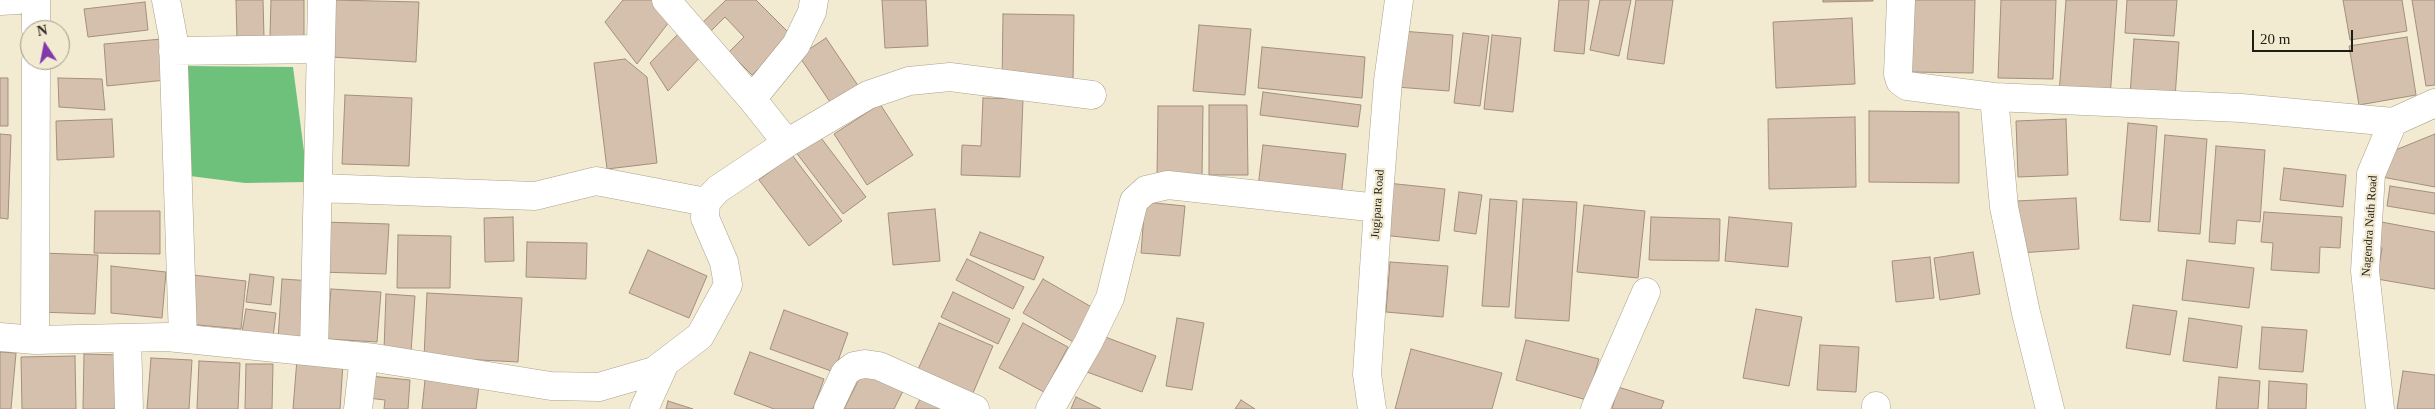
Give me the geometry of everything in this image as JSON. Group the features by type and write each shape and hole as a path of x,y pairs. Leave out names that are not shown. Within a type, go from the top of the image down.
{"street":[{"path":"0,1 18,0"},
{"path":"36,0 36,20"},
{"path":"166,0 170,16 173,51 183,338"},
{"path":"314,352 322,0"},
{"path":"666,0 752,99 787,143"},
{"path":"752,99 796,45 812,12 814,0"},
{"name":"Jugipara Road","path":"1372,409 1367,374 1388,81 1399,0"},
{"path":"1900,0 1898,74 1900,81 1907,86 1994,97 2241,108 2393,122 2435,103"},
{"path":"173,51 321,49"},
{"path":"35,340 36,70"},
{"path":"0,337 35,340 183,338 364,357 551,386 599,387 643,376 664,365 700,336 728,285 724,262 705,218 706,202 718,189 787,143 868,95 908,81 950,76 1092,95"},
{"path":"1994,97 2004,207 2026,313 2050,409"},
{"name":"Nagendra Nath Road","path":"2380,409 2365,271 2371,174 2393,122"},
{"path":"318,188 535,196 596,181 706,202"},
{"path":"1050,409 1088,342 1110,298 1134,201 1146,190 1168,185 1378,208"},
{"path":"1595,409 1646,292"},
{"path":"127,338 129,409"},
{"path":"358,409 364,357"},
{"path":"828,409 845,373 854,366 866,364 879,366 975,409"},
{"path":"644,409 664,365"}],"shaded area":[{"path":"184,66 293,67 308,182 245,183 190,176"}],"building":[{"path":"236,0 263,0 264,38 237,39"},
{"path":"271,0 304,0 304,36 270,36"},
{"path":"334,0 419,2 416,62 331,57"},
{"path":"623,0 655,0 672,18 637,64 605,22"},
{"path":"726,0 756,0 792,36 752,75 729,52 744,37 725,17 710,32 701,24"},
{"path":"882,0 926,0 928,46 885,48"},
{"path":"1559,0 1589,0 1584,54 1554,51"},
{"path":"1600,0 1631,0 1619,56 1590,50"},
{"path":"1636,0 1673,0 1664,64 1627,59"},
{"path":"1823,0 1873,0 1873,1 1823,2"},
{"path":"1913,0 1975,0 1973,73 1911,72"},
{"path":"2001,0 2056,0 2053,79 1998,78"},
{"path":"2066,0 2117,0 2110,98 2059,94"},
{"path":"2127,0 2177,0 2174,36 2125,33"},
{"path":"2343,0 2402,0 2407,31 2350,40"},
{"path":"2412,0 2435,0 2435,85 2426,86"},
{"path":"145,2 148,30 88,37 84,9"},
{"path":"1003,14 1074,15 1073,83 1002,83"},
{"path":"1852,18 1855,84 1776,88 1773,22"},
{"path":"1199,25 1251,29 1245,95 1193,91"},
{"path":"681,31 704,53 668,91 650,63"},
{"path":"1401,31 1453,35 1449,91 1396,87"},
{"path":"1463,33 1489,36 1480,106 1454,103"},
{"path":"1492,35 1521,38 1513,112 1484,109"},
{"path":"2407,37 2416,95 2359,105 2349,46"},
{"path":"826,38 859,87 832,105 799,56"},
{"path":"162,39 166,80 107,86 104,44"},
{"path":"2134,39 2179,42 2175,98 2130,95"},
{"path":"1262,47 1365,57 1362,98 1258,88"},
{"path":"625,59 647,77 657,163 607,169 594,63"},
{"path":"0,78 8,78 8,126 0,126"},
{"path":"58,78 102,79 105,110 59,107"},
{"path":"1263,92 1361,105 1358,127 1260,115"},
{"path":"345,95 412,98 409,166 342,164"},
{"path":"983,98 1023,99 1020,177 961,175 962,145 981,146"},
{"path":"880,104 913,155 867,185 834,134"},
{"path":"1209,105 1247,105 1248,175 1209,175"},
{"path":"1158,106 1203,106 1202,177 1157,176"},
{"path":"1869,111 1959,112 1959,183 1869,182"},
{"path":"1855,117 1856,187 1769,189 1768,119"},
{"path":"112,119 114,157 57,160 56,121"},
{"path":"2066,119 2068,175 2018,177 2016,121"},
{"path":"2128,123 2157,126 2150,222 2120,220"},
{"path":"0,134 11,135 8,219 0,218"},
{"path":"818,134 866,197 843,214 795,151"},
{"path":"2435,134 2435,187 2382,177 2388,153"},
{"path":"2165,135 2207,139 2200,234 2158,231"},
{"path":"1263,145 1346,154 1341,197 1258,187"},
{"path":"2216,146 2265,150 2260,222 2237,220 2235,244 2209,242"},
{"path":"792,155 842,221 809,246 759,180"},
{"path":"2284,168 2346,175 2343,207 2280,200"},
{"path":"1387,183 1445,189 1439,241 1382,235"},
{"path":"2390,186 2435,193 2435,214 2387,206"},
{"path":"1459,192 1482,195 1476,234 1454,231"},
{"path":"2076,198 2079,249 2019,253 2017,201"},
{"path":"1490,199 1517,201 1509,307 1482,306"},
{"path":"1523,199 1577,202 1569,321 1515,318"},
{"path":"1145,202 1185,206 1180,256 1141,253"},
{"path":"1584,205 1645,211 1638,278 1577,272"},
{"path":"935,209 940,261 893,265 888,213"},
{"path":"95,211 160,211 160,254 94,253"},
{"path":"2264,212 2342,217 2340,248 2320,247 2319,273 2271,270 2273,243 2261,242"},
{"path":"513,217 514,261 485,262 484,218"},
{"path":"1651,217 1720,219 1719,261 1649,260"},
{"path":"1729,217 1792,223 1788,267 1725,261"},
{"path":"2376,221 2435,232 2435,289 2377,279 2382,248 2371,246"},
{"path":"322,222 389,224 386,274 319,272"},
{"path":"980,232 1044,257 1034,280 970,255"},
{"path":"398,235 451,236 450,288 397,288"},
{"path":"527,242 587,243 586,279 526,277"},
{"path":"648,250 707,276 689,318 629,293"},
{"path":"1973,252 1980,294 1940,300 1934,258"},
{"path":"42,253 98,255 95,314 39,312"},
{"path":"1930,257 1934,298 1896,302 1892,261"},
{"path":"967,259 1024,287 1013,309 956,280"},
{"path":"2187,260 2254,268 2249,308 2182,300"},
{"path":"1390,262 1448,266 1443,317 1386,312"},
{"path":"111,266 166,272 162,318 111,313"},
{"path":"250,274 274,277 271,305 246,302"},
{"path":"193,275 246,281 241,329 188,324"},
{"path":"282,279 313,281 310,341 278,339"},
{"path":"1043,279 1095,309 1075,343 1023,313"},
{"path":"331,289 381,292 377,342 327,339"},
{"path":"953,292 1010,319 998,344 941,317"},
{"path":"427,293 522,298 518,362 424,357"},
{"path":"386,294 415,296 411,352 384,350"},
{"path":"2133,305 2177,311 2170,355 2126,348"},
{"path":"246,309 276,313 273,337 242,332"},
{"path":"1756,309 1802,317 1789,386 1743,378"},
{"path":"784,310 848,333 834,372 770,349"},
{"path":"1177,318 1204,323 1192,390 1166,386"},
{"path":"2189,318 2242,326 2237,368 2183,361"},
{"path":"939,323 993,346 970,400 915,376"},
{"path":"1023,323 1068,347 1044,392 999,368"},
{"path":"2262,327 2307,330 2303,372 2259,369"},
{"path":"1100,335 1156,356 1142,392 1087,372"},
{"path":"1526,340 1599,359 1587,400 1516,380"},
{"path":"1820,345 1859,347 1856,392 1817,390"},
{"path":"1411,349 1502,373 1492,409 1395,409"},
{"path":"0,352 16,353 11,409 0,409"},
{"path":"750,352 824,379 813,409 774,409 734,394"},
{"path":"84,354 122,355 121,409 83,409"},
{"path":"75,356 76,409 22,409 21,357"},
{"path":"151,358 192,360 189,409 147,409"},
{"path":"297,359 343,363 340,409 293,409"},
{"path":"199,361 240,363 238,409 197,409"},
{"path":"246,364 273,364 272,409 245,409"},
{"path":"863,371 903,391 894,409 844,409"},
{"path":"2403,371 2435,375 2435,409 2397,409"},
{"path":"370,376 410,380 408,409 384,409 385,400 368,398"},
{"path":"2219,377 2260,381 2258,409 2216,409"},
{"path":"425,380 479,386 476,409 422,409"},
{"path":"2269,381 2307,384 2306,409 2268,409"},
{"path":"1618,387 1664,401 1661,409 1612,409"},
{"path":"923,393 953,409 915,409"},
{"path":"1076,397 1101,409 1071,409"},
{"path":"1241,400 1255,409 1235,409"},
{"path":"668,401 693,409 666,409"}]}
